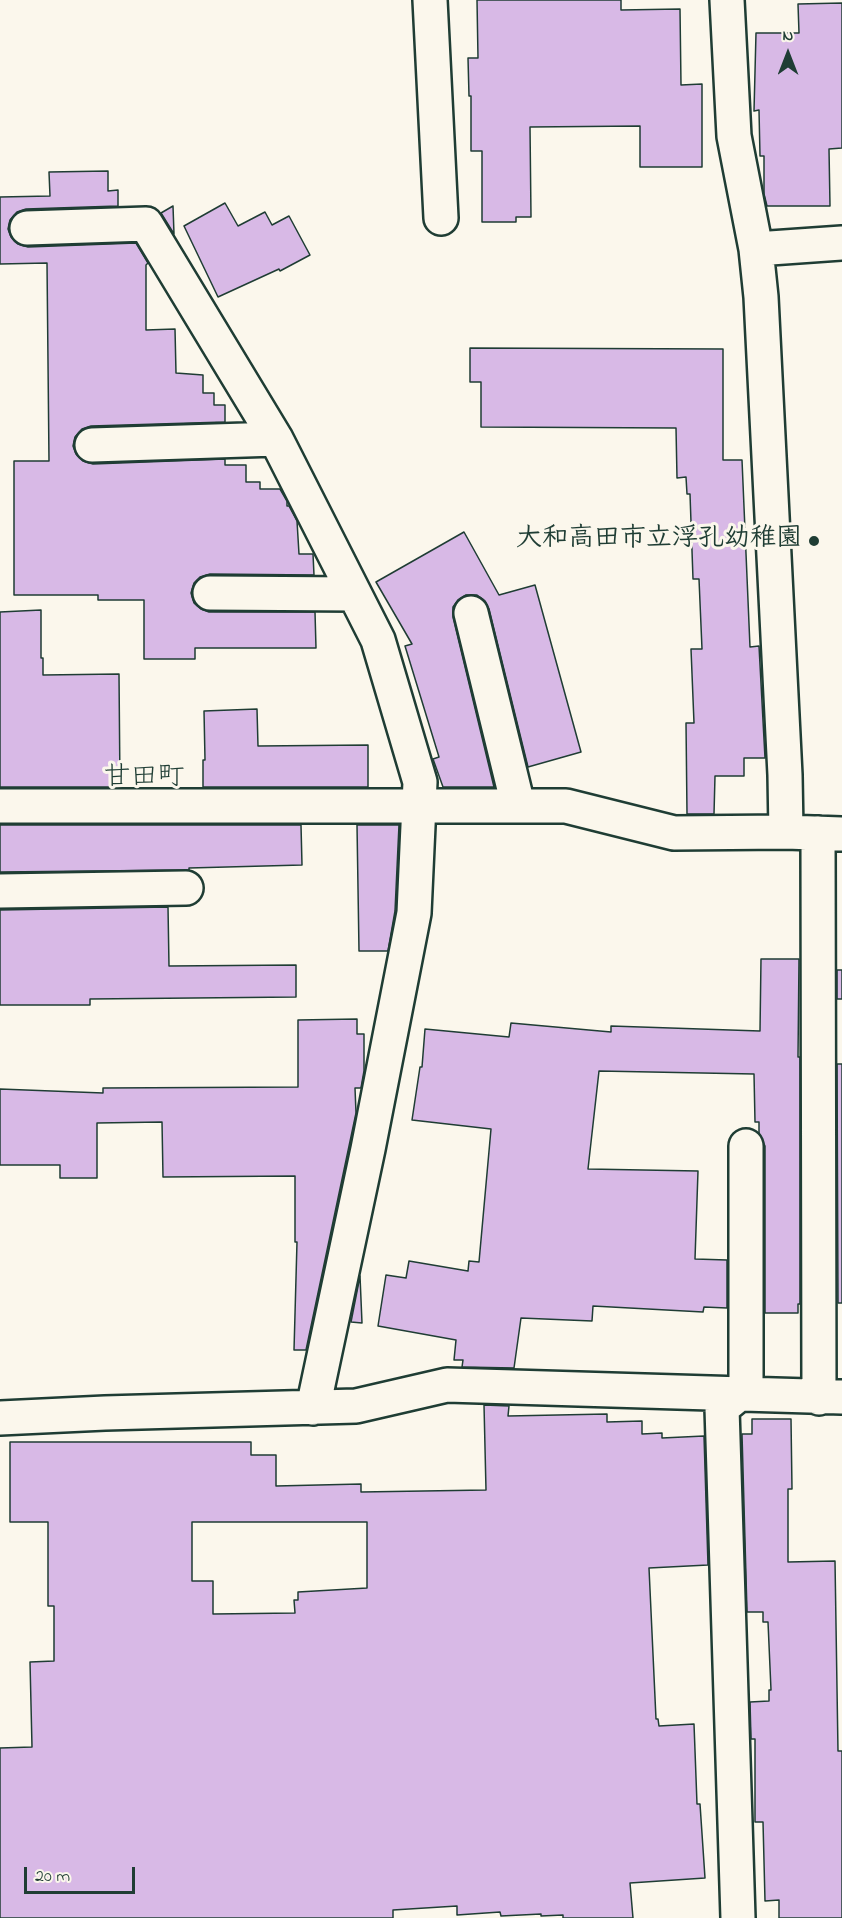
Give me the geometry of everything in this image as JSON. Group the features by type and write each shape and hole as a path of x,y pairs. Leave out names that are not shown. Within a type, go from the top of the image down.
{"street":[{"path":"430,0 441,218"},
{"path":"727,0 734,136 756,249 761,297 786,832"},
{"path":"27,228 146,224 276,439 378,640 420,782 414,913 368,1149 313,1408"},
{"path":"756,249 842,243"},
{"path":"92,445 276,439"},
{"path":"210,593 354,594"},
{"path":"471,613 518,805"},
{"path":"0,806 566,806 674,833 830,834 830,1398 447,1385 356,1406 0,1418"},
{"path":"0,891 186,888"},
{"path":"738,1918 722,1408 738,1395 746,1384 746,1146"}],"building":[{"path":"477,0 621,0 621,10 680,9 681,85 702,84 702,167 640,167 640,126 530,127 531,217 516,217 516,222 482,222 482,151 471,151 468,58 478,58"},
{"path":"842,3 842,148 829,149 830,206 767,206 764,194 764,156 760,156 759,110 754,111 756,33 799,33 798,4"},
{"path":"108,171 108,191 118,190 118,206 26,209 17,212 10,220 8,229 11,237 18,244 28,247 136,243 148,263 146,265 146,330 175,329 176,373 203,375 203,393 214,393 214,405 225,405 225,422 91,426 82,429 75,437 73,446 76,454 83,461 93,464 225,459 225,465 246,465 246,482 260,482 260,489 280,489 297,521 299,554 313,554 314,575 210,574 200,577 194,583 191,593 194,603 209,612 315,612 316,648 195,648 195,659 144,659 144,600 98,600 98,595 14,595 14,461 49,461 47,263 0,264 0,197 50,196 49,172"},
{"path":"225,203 238,226 265,212 272,225 289,216 310,255 280,271 279,269 218,297 184,226"},
{"path":"173,206 174,234 161,213"},
{"path":"470,348 723,349 723,460 742,460 750,647 759,646 765,758 744,758 744,776 715,776 714,814 687,814 686,723 694,723 691,649 702,649 699,579 693,579 690,494 687,494 686,477 677,478 676,428 481,427 481,382 470,382"},
{"path":"464,532 499,595 535,585 581,752 528,767 489,609 485,601 477,595 466,595 453,607 453,617 494,787 443,787 433,759 439,757 405,646 412,644 376,582"},
{"path":"41,610 43,675 119,674 120,787 0,787 0,612"},
{"path":"257,709 258,746 368,745 368,787 203,787 204,711"},
{"path":"0,825 301,825 302,865 189,868 189,870 0,872"},
{"path":"357,825 399,825 395,911 388,951 359,951"},
{"path":"168,907 169,966 296,965 296,997 90,999 90,1005 0,1005 0,910"},
{"path":"761,959 799,959 800,1304 798,1304 798,1313 765,1313 765,1146 759,1133 759,1122 755,1122 754,1074 599,1071 588,1169 698,1171 695,1259 727,1260 727,1308 704,1307 703,1312 593,1306 592,1321 521,1318 514,1368 462,1367 463,1360 454,1360 456,1340 378,1326 386,1275 406,1278 409,1261 468,1271 469,1261 479,1262 491,1129 412,1120 420,1067 422,1067 425,1029 509,1037 511,1023 611,1032 611,1026 760,1031"},
{"path":"837,970 842,970 842,999 837,999"},
{"path":"357,1019 357,1034 364,1034 364,1071 361,1088 355,1088 356,1113 306,1350 294,1350 297,1242 295,1242 295,1176 163,1177 162,1122 97,1123 97,1178 60,1178 60,1165 0,1165 0,1089 103,1093 103,1088 298,1087 298,1020"},
{"path":"837,1064 842,1064 842,1303 838,1303"},
{"path":"360,1276 362,1323 351,1322"},
{"path":"484,1405 509,1406 508,1416 607,1414 607,1422 642,1421 642,1434 662,1433 662,1438 704,1436 708,1565 649,1568 656,1719 658,1719 659,1726 694,1724 697,1804 700,1804 705,1878 630,1883 633,1918 563,1918 563,1915 541,1916 541,1914 501,1916 500,1912 457,1915 457,1906 393,1910 393,1918 0,1918 0,1748 32,1747 30,1662 54,1661 54,1606 48,1606 48,1522 10,1522 10,1442 251,1442 251,1455 276,1455 276,1486 361,1484 361,1492 486,1490","holes":["192,1522 367,1522 367,1588 298,1592 298,1600 294,1600 295,1613 213,1614 213,1581 192,1581"]},
{"path":"752,1419 791,1419 792,1489 788,1489 788,1562 835,1561 838,1751 842,1751 842,1918 779,1918 779,1900 765,1901 763,1822 755,1822 755,1739 751,1739 750,1702 769,1701 769,1690 771,1690 768,1622 763,1622 763,1612 747,1612 742,1434 752,1434"}],"place":[{"name":"大和高田市立浮孔幼稚園","path":"814,541"}],"district":[{"name":"甘田町","path":"144,780"}]}
